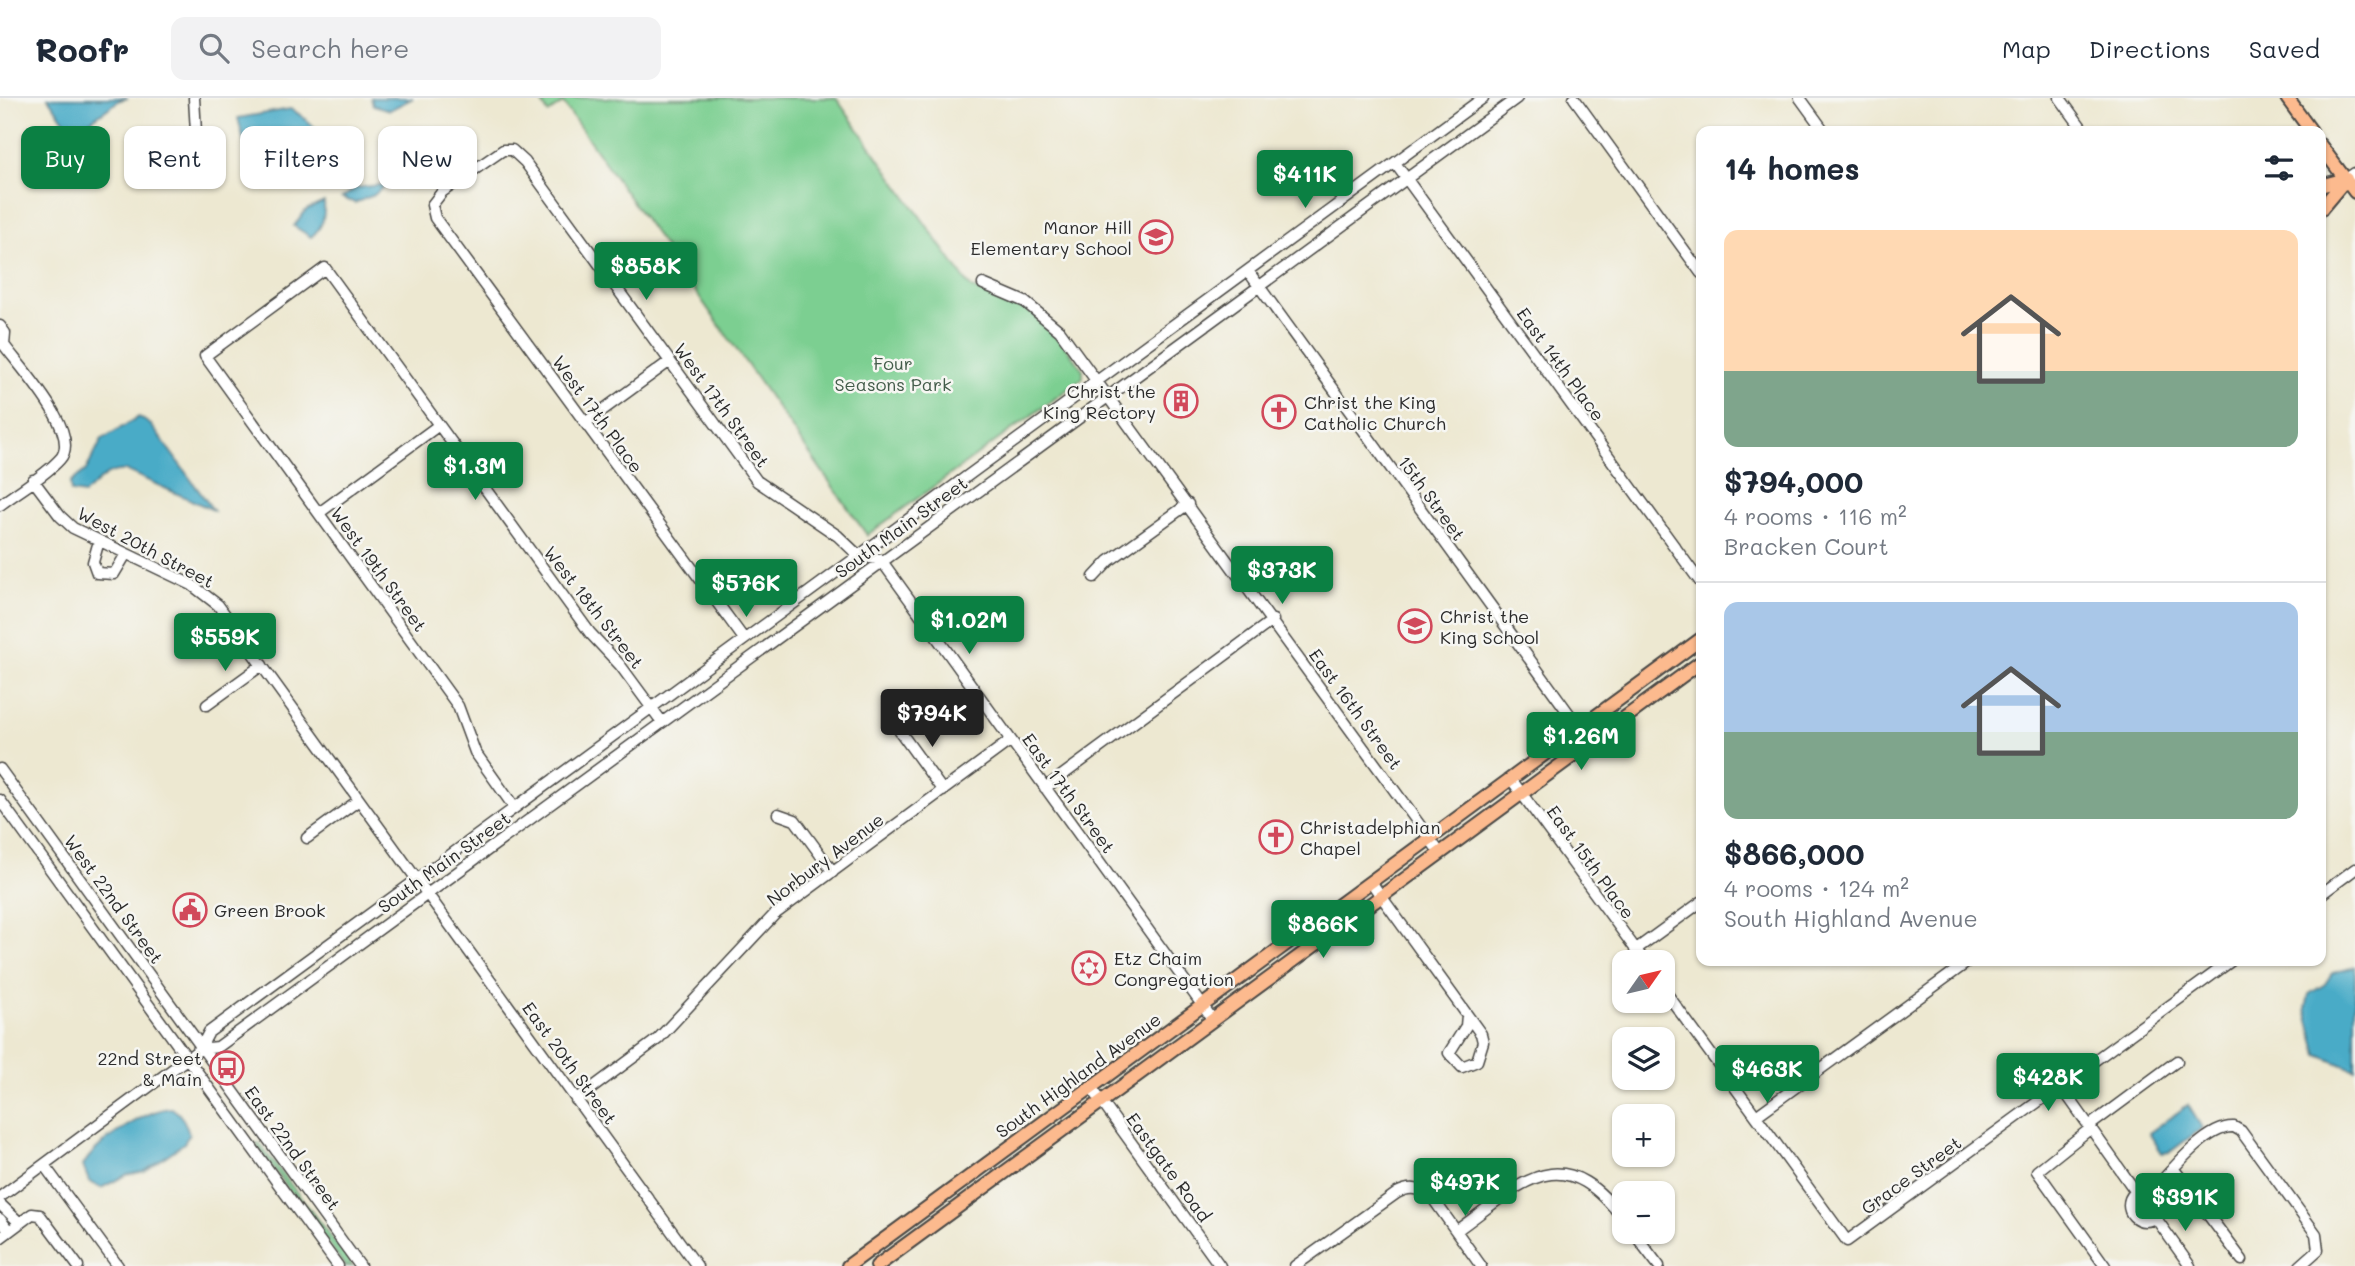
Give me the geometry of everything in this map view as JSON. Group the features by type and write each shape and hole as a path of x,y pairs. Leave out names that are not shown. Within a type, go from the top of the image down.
{"main road":[{"path":"2287,98 2307,126"},
{"path":"2326,151 2350,176 2355,192"},
{"path":"2326,184 2350,176"},
{"path":"2326,203 2350,176"},
{"name":"South Highland Avenue","path":"848,1266 1696,643"},
{"name":"South Highland Avenue","path":"877,1266 1696,666"}],"street":[{"path":"194,98 196,126"},
{"name":"South Main Street","path":"0,1197 200,1048 208,1033 1483,98"},
{"name":"South Main Street","path":"200,1048 218,1047 881,560 1517,98"},
{"path":"1574,98 1696,266"},
{"path":"1800,98 1820,126"},
{"path":"2060,98 2080,126"},
{"name":"West 17th Street","path":"432,205 442,192 497,153 512,150 525,162 757,481 838,536 859,555 881,560"},
{"name":"East 14th Place","path":"1395,163 1696,576"},
{"name":"West 17th Place","path":"432,205 435,218 744,639"},
{"name":"West 18th Street","path":"205,356 325,268 590,633 620,665 662,722"},
{"name":"15th Street","path":"1248,271 1591,744"},
{"name":"East 16th Street","path":"983,284 1025,302 1044,314 1060,331 1273,620 1440,853"},
{"path":"0,326 5,333 2,344 64,427 68,445 57,462 0,505"},
{"name":"West 19th Street","path":"205,356 458,706 475,751 514,807"},
{"path":"585,423 670,361"},
{"path":"319,513 439,425"},
{"name":"West 20th Street","path":"33,480 65,522 208,595 262,665 416,879"},
{"path":"1094,577 1109,561 1188,505"},
{"path":"99,541 93,562 97,573 114,574 126,554"},
{"name":"East 17th Street","path":"881,560 1213,1020"},
{"path":"1045,788 1273,620"},
{"path":"207,705 262,665"},
{"path":"896,726 943,791"},
{"name":"Norbury Avenue","path":"576,1100 658,1039 704,993 775,914 1011,740"},
{"name":"West 22nd Street","path":"0,769 200,1048"},
{"name":"East 15th Place","path":"1511,779 1635,950"},
{"name":"West 22nd Street","path":"0,800 186,1059"},
{"path":"307,838 359,800"},
{"path":"778,814 795,820 833,872"},
{"path":"2326,891 2355,869"},
{"name":"East 20th Street","path":"416,879 697,1266"},
{"path":"1371,881 1467,1015 1483,1042 1477,1061 1462,1068 1448,1054 1466,1026 1467,1015"},
{"path":"1635,950 1696,906"},
{"path":"1675,1005 1756,1116 1962,966"},
{"name":"Grace Street","path":"1756,1116 1847,1241 2224,966"},
{"name":"East 22nd Street","path":"200,1048 360,1266"},
{"name":"East 22nd Street","path":"186,1059 338,1266"},
{"path":"2105,1266 2037,1171 2177,1061"},
{"path":"2060,1085 2136,1192"},
{"name":"Eastgate Road","path":"1091,1087 1220,1266"},
{"path":"2153,1191 2172,1168 2220,1129 2229,1126 2238,1129 2316,1234 2319,1246 2313,1256 2300,1266"},
{"path":"44,1165 118,1266"},
{"path":"2172,1168 2242,1260"},
{"path":"1456,1231 1524,1182 1550,1174 1577,1176 1597,1187 1612,1205"},
{"path":"1294,1266 1392,1196 1410,1188 1425,1192 1481,1266"},
{"path":"2144,1189 2153,1191 2161,1201 2160,1210 2155,1217 2147,1220 2134,1216 2130,1203 2136,1192 2144,1189"},
{"path":"0,1204 20,1223"},
{"path":"0,1219 4,1235 32,1214 40,1215 78,1266"},
{"path":"2155,1217 2190,1266"},
{"path":"1642,1244 1658,1266"}],"green space":[{"name":"Four Seasons Park","path":"539,98 836,98 971,288 1020,304 1050,326 1083,370 1083,378 867,535 563,103 548,113"},
{"path":"259,1143 353,1266 345,1266 256,1145"}],"water":[{"path":"48,98 128,98 120,100 83,126 68,126"},
{"path":"371,98 413,98 390,110 373,105"},
{"path":"290,109 313,126 240,126 238,118"},
{"path":"378,185 378,189 381,189 355,203 342,198 355,189"},
{"path":"324,202 322,221 311,237 294,226 306,210"},
{"path":"139,417 151,425 213,510 127,471 108,474 84,494 71,492 70,483 86,470 102,439"},
{"path":"2355,967 2355,1070 2318,1055 2306,1009 2309,994 2325,984 2332,973"},
{"path":"2188,1105 2202,1128 2170,1152 2162,1153 2149,1133"},
{"path":"172,1108 181,1116 187,1127 189,1135 184,1143 145,1171 126,1175 101,1188 89,1181 83,1166 109,1138 149,1114"}],"place":[{"name":"Manor Hill Elementary School","path":"1156,237"},
{"name":"Christ the King Rectory","path":"1181,401"},
{"name":"Christ the King Catholic Church","path":"1279,412"},
{"name":"Christ the King School","path":"1415,626"},
{"name":"Christadelphian Chapel","path":"1276,837"},
{"name":"Green Brook","path":"190,910"},
{"name":"Etz Chaim Congregation","path":"1089,968"},
{"name":"22nd Street & Main","path":"227,1068"}]}
